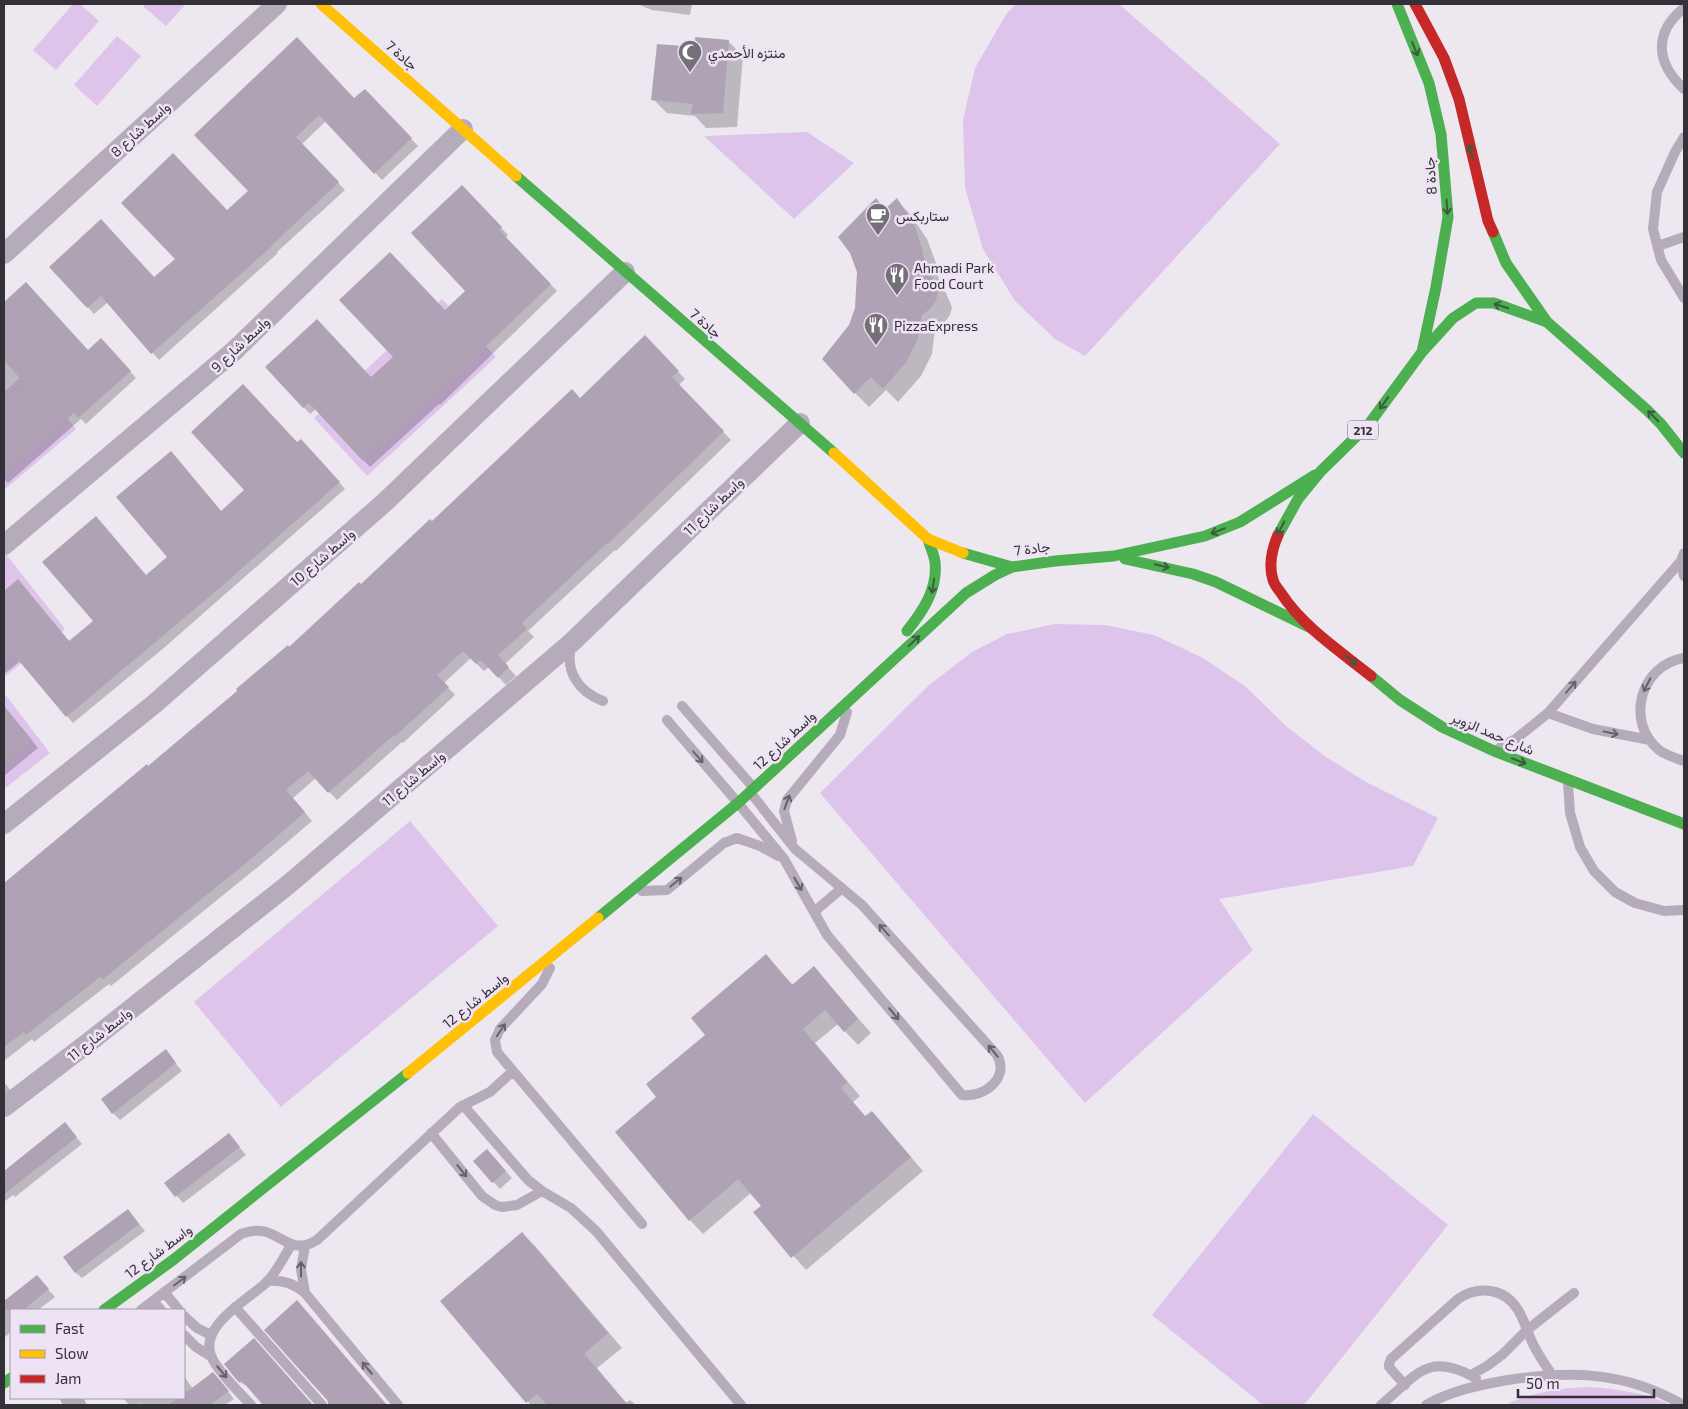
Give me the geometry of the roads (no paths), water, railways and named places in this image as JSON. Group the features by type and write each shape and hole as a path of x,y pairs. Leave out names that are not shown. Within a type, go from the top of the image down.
{"main road":[{"name":"جادة 7","path":"321,4 625,272 800,423 928,539 968,555 1012,567 1114,556 1205,536 1240,522 1320,471"},
{"name":"جادة 8","path":"1397,4 1429,83 1442,134 1448,217 1422,352"},
{"path":"1415,4 1444,58 1459,99 1492,229 1506,262 1547,322"},
{"name":"212","path":"1313,629 1289,605 1273,581 1270,563 1273,546 1281,527 1298,499 1320,471 1369,424 1422,352 1453,318 1476,303 1494,303 1547,322 1661,424 1684,453"},
{"name":"واسط شارع 12","path":"852,697 921,614 933,592 935,562 928,539"},
{"name":"جادة 7","path":"1114,556 1192,574 1216,582 1313,629"},
{"name":"واسط شارع 12","path":"105,1309 173,1260 464,1029 738,803 966,593 996,574 1012,567"},
{"name":"شارع حمد الزوير","path":"1313,629 1400,700 1442,727 1494,751 1684,824"}],"street":[{"name":"واسط شارع 8","path":"4,254 277,4"},
{"name":"واسط شارع 9","path":"4,545 234,352 463,129"},
{"name":"واسط شارع 10","path":"4,824 153,704 385,502 625,272"},
{"name":"واسط شارع 11","path":"4,1107 289,884 571,643 800,423"}],"lane":[{"path":"1684,8 1669,24 1662,37 1663,62 1684,89"},
{"path":"1684,137 1657,192 1652,229 1661,260 1684,298"},
{"path":"1658,246 1684,237"},
{"path":"1682,557 1684,576"},
{"path":"1494,751 1517,738 1548,713 1682,557"},
{"path":"571,643 569,664 577,683 589,694 603,701"},
{"path":"1684,658 1676,659 1664,665 1653,674 1645,686 1640,700 1643,728 1650,740 1660,751 1684,761"},
{"path":"795,849 786,824 784,811 787,800 840,735 852,697"},
{"path":"666,720 784,859 828,935 962,1096 972,1097 984,1093 999,1077 1002,1068 997,1055 862,905 795,849 751,790 682,706"},
{"path":"1548,713 1593,729 1650,740"},
{"path":"1568,779 1570,813 1580,847 1594,871 1615,892 1636,903 1664,911 1684,910"},
{"path":"630,891 667,890 724,843 737,838 760,846 784,859"},
{"path":"814,912 842,888"},
{"path":"554,954 552,965 542,984 497,1034 495,1046 497,1052 512,1072 642,1224"},
{"path":"142,1309 241,1234 251,1230 270,1232 291,1245 305,1246 317,1240 463,1105 490,1092 512,1072"},
{"path":"463,1105 528,1180 542,1192 571,1208 596,1231 741,1405"},
{"path":"431,1133 482,1196 495,1205 517,1205 542,1192"},
{"path":"212,1357 209,1346 211,1335 217,1326 267,1282 291,1245"},
{"path":"305,1246 301,1269 305,1293"},
{"path":"267,1282 277,1280 287,1282 297,1286 305,1293 398,1405"},
{"path":"1405,1385 1390,1367 1390,1361 1458,1299 1466,1293 1477,1290 1486,1290 1504,1296 1518,1311 1534,1347 1552,1375"},
{"path":"164,1292 178,1309"},
{"path":"1471,1375 1503,1354 1527,1330 1574,1293"},
{"path":"153,1301 160,1309"},
{"path":"236,1308 322,1405"},
{"path":"185,1317 197,1328 211,1335"},
{"path":"185,1336 196,1347 212,1357 251,1405"},
{"path":"1381,1405 1421,1372 1434,1366 1449,1366 1471,1375 1486,1384"},
{"path":"1426,1405 1452,1392 1486,1384 1520,1378 1581,1374 1627,1381 1650,1388 1683,1405"}],"place":[{"name":"منتزه الأحمدي","path":"690,73"},
{"name":"ستاربكس","path":"878,236"},
{"name":"Ahmadi Park Food Court","path":"897,296"},
{"name":"PizzaExpress","path":"876,346"}]}
